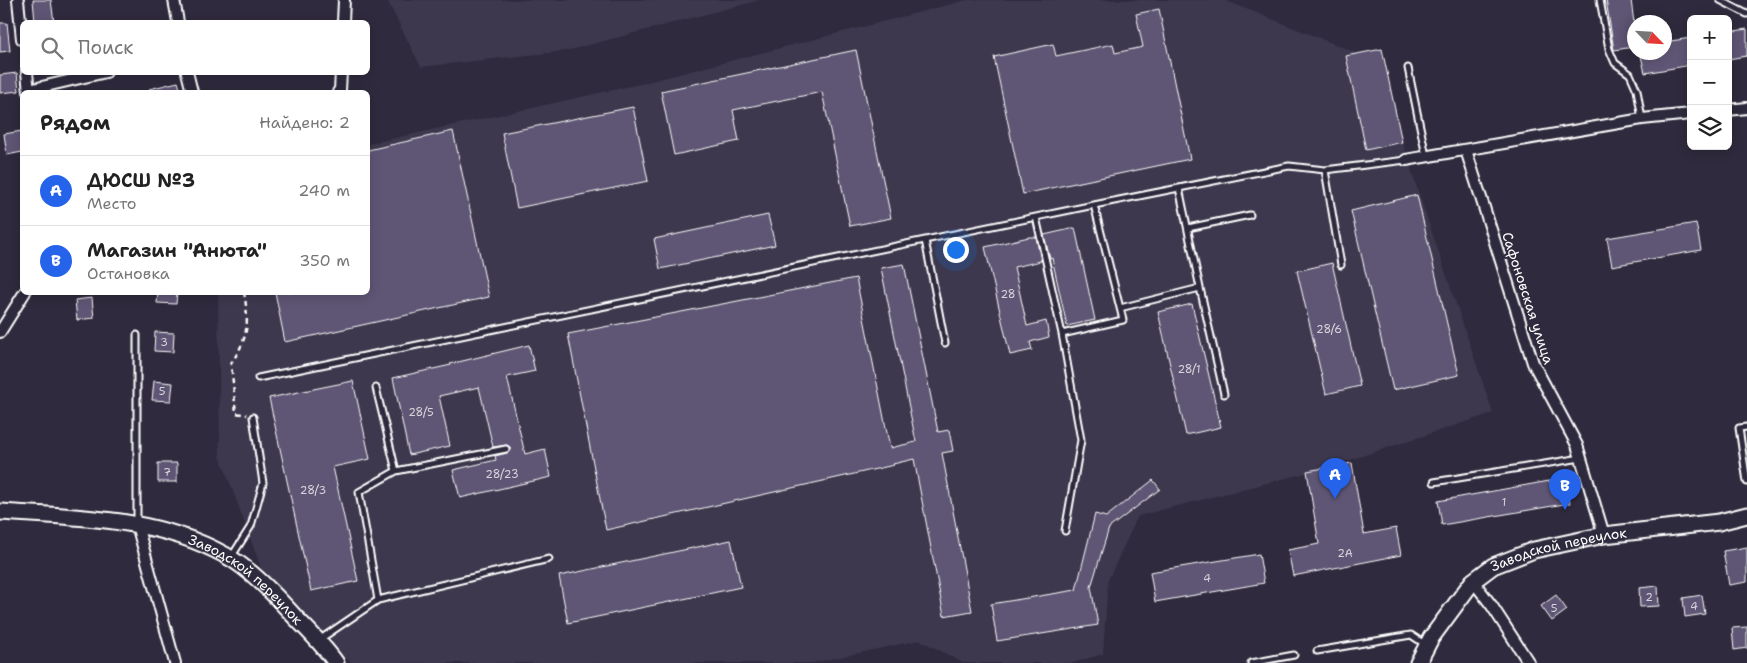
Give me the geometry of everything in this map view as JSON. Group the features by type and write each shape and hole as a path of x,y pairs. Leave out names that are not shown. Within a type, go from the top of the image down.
{"main road":[{"name":"Заводской переулок","path":"0,512 85,517 137,525 180,536 226,555 266,586 318,640 336,663"},
{"name":"Заводской переулок","path":"1418,663 1427,645 1473,581 1493,566 1534,550 1604,535 1719,522 1747,515"}],"street":[{"path":"18,0 20,20"},
{"path":"174,0 178,20"},
{"path":"343,20 344,0"},
{"path":"27,75 29,90"},
{"path":"33,90 94,75"},
{"path":"188,75 192,90"},
{"path":"340,90 341,75"},
{"path":"1732,110 1747,108"},
{"path":"1406,160 1642,119 1687,114"},
{"name":"Сафоновская улица","path":"1466,150 1533,364 1577,445 1604,535"},
{"path":"0,332 23,295"},
{"path":"137,525 175,663"},
{"path":"1473,581 1492,606 1529,663"}],"lane":[{"path":"1600,0 1609,49 1615,63 1630,74 1638,90 1642,119"},
{"path":"1720,0 1747,14"},
{"path":"1408,68 1426,157"},
{"path":"258,378 1094,204 1289,166 1325,170 1406,160"},
{"path":"1325,170 1341,265"},
{"path":"1179,188 1224,394"},
{"path":"1062,334 1123,320 1094,204"},
{"path":"1188,228 1250,215"},
{"path":"1036,217 1062,334 1081,440 1065,531"},
{"path":"925,240 945,343"},
{"path":"1120,308 1200,288"},
{"path":"137,335 137,525"},
{"path":"376,388 396,471"},
{"path":"231,559 251,526 263,483 253,417"},
{"path":"1747,427 1739,428 1747,482"},
{"path":"378,600 359,492 396,471 506,449"},
{"path":"1434,482 1581,458"},
{"path":"318,640 378,600 549,559"},
{"path":"1317,651 1411,635 1427,645"},
{"path":"1252,663 1294,655"}],"path":[{"path":"244,295 247,332 241,349 231,363 236,413 253,417"}],"shaded area":[{"path":"387,0 760,0 566,51 421,67"},
{"path":"967,0 1224,0 1377,61 1417,188 1493,413 1326,468 1138,516 1108,580 1103,654 1073,663 963,663 920,640 812,663 353,663 278,614 220,456 218,295 370,295 370,144 644,83"}],"building":[{"path":"33,0 51,0 54,20 35,20"},
{"path":"1606,0 1631,0 1633,15 1627,15 1627,48 1614,50"},
{"path":"1159,9 1190,159 1023,194 994,57 1053,44 1056,56 1113,44 1115,53 1143,47 1136,14"},
{"path":"0,23 7,23 10,51 0,52"},
{"path":"1747,29 1747,56 1732,58 1732,31"},
{"path":"1687,39 1687,66 1645,73 1642,60 1672,60 1672,41"},
{"path":"1382,49 1402,142 1366,150 1346,56"},
{"path":"856,50 891,218 850,226 822,92 733,110 739,141 674,155 661,91"},
{"path":"17,73 19,91 0,93 0,75"},
{"path":"178,82 180,90 149,90"},
{"path":"633,107 648,181 517,208 502,133"},
{"path":"20,131 20,152 7,155 4,134"},
{"path":"453,131 489,297 285,342 276,295 370,295 370,150"},
{"path":"1417,195 1459,375 1393,390 1351,211"},
{"path":"768,215 775,245 660,269 654,239"},
{"path":"1696,223 1701,250 1612,266 1607,238"},
{"path":"1075,228 1095,320 1067,326 1052,258 1050,259 1044,235"},
{"path":"1036,237 1041,261 1014,267 1027,326 1046,321 1049,337 1030,342 1032,350 1010,355 985,247"},
{"path":"1332,263 1360,386 1326,394 1297,271"},
{"path":"904,264 938,432 949,430 953,451 942,453 972,611 944,616 914,459 606,530 568,334 856,278 890,448 916,442 881,268"},
{"path":"158,295 177,295 176,304 157,303"},
{"path":"92,298 94,318 77,320 75,300"},
{"path":"1192,304 1221,427 1186,435 1158,312"},
{"path":"155,332 174,333 173,352 154,351"},
{"path":"529,345 535,371 507,377 525,454 545,449 551,477 460,498 453,470 496,460 495,456 507,453 510,450 510,447 507,445 493,447 479,387 439,396 450,446 409,455 393,378"},
{"path":"154,381 173,383 171,401 152,400"},
{"path":"353,381 370,459 333,467 358,581 311,591 269,398"},
{"path":"158,463 177,463 177,482 158,482"},
{"path":"1352,463 1364,534 1396,528 1401,555 1293,576 1288,550 1319,544 1307,471"},
{"path":"1566,478 1570,503 1442,525 1438,501"},
{"path":"1153,480 1160,489 1109,528 1091,587 1098,625 997,641 991,604 1076,590 1095,514 1106,517"},
{"path":"731,540 741,587 568,623 559,576"},
{"path":"1747,547 1747,582 1729,585 1723,551"},
{"path":"1259,554 1264,583 1155,602 1150,572"},
{"path":"1658,586 1659,606 1640,607 1639,588"},
{"path":"1556,595 1567,610 1552,621 1541,606"},
{"path":"1702,595 1705,614 1685,617 1683,598"},
{"path":"1747,627 1747,648 1734,650 1732,628"}],"place":[{"name":"ДЮСШ №3","path":"1335,499"},
{"name":"Магазин \"Анюта\"","path":"1565,510"}]}
